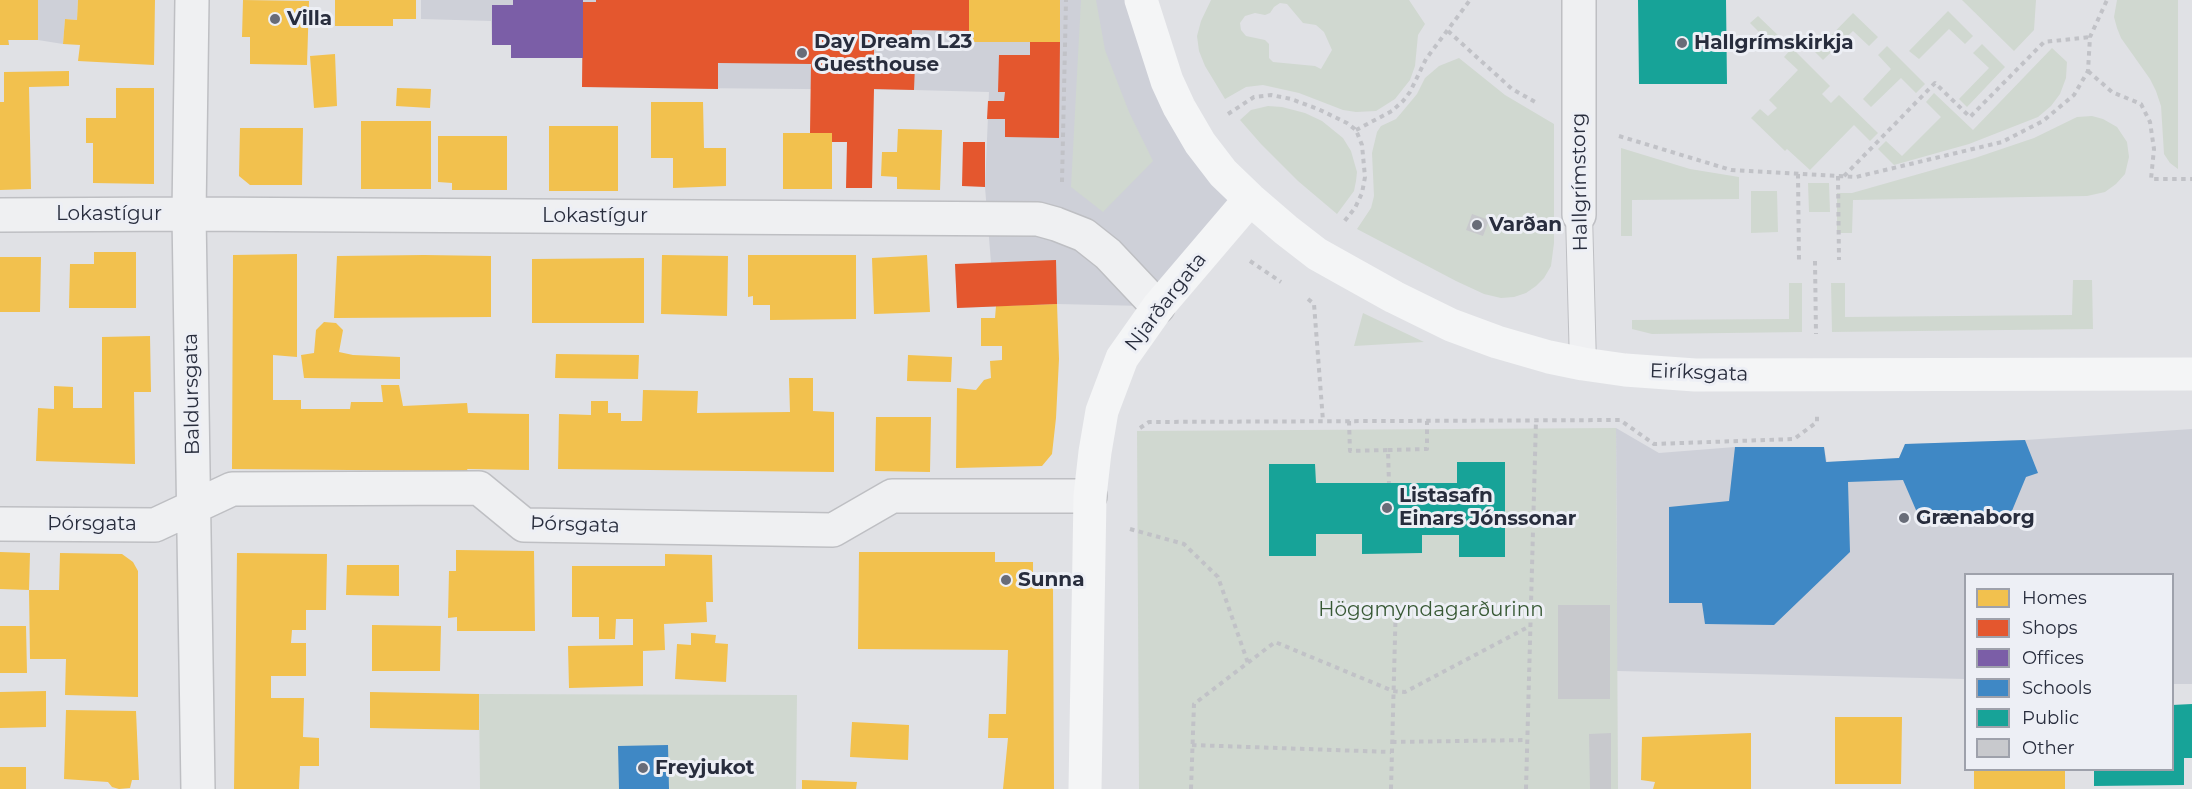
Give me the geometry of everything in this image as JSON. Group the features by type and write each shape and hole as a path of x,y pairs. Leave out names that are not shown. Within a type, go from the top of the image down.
{"street":[{"name":"Baldursgata","path":"192,0 189,214 198,789"},
{"path":"1141,0 1167,81 1200,144 1223,173 1250,199"},
{"name":"Hallgrímstorg","path":"1579,0 1579,215"},
{"name":"Eiríksgata","path":"1250,199 1317,254 1394,297 1451,325 1497,342 1583,364 1625,370 1695,375 2192,374"},
{"name":"Njarðargata","path":"1085,789 1090,507 1095,452 1102,411 1122,358 1158,307 1250,199"},
{"name":"Lokastígur","path":"0,215 1038,219 1084,235 1108,254 1158,307"},
{"name":"Þórsgata","path":"0,524 154,525 232,489 479,488 524,525 833,530 892,496 1090,507"}],"lane":[{"name":"Hallgrímstorg","path":"1579,215 1583,364"}],"path":[{"path":"1056,224 1061,202 1066,0"},
{"path":"1356,130 1392,111 1403,101 1410,92 1426,59 1470,0"},
{"path":"1448,31 1512,89 1561,117 1579,124 1731,170 1856,177 2002,142 2043,121 2074,94 2088,71 2090,38 2107,0"},
{"path":"1839,260 1841,176 1935,83 1970,117 2044,42 2090,38"},
{"path":"2088,71 2112,92 2140,104 2150,123 2154,149 2151,179 2192,179"},
{"path":"1200,144 1227,114 1254,97 1271,95 1291,99 1338,118 1356,130 1365,161 1362,193 1355,208 1289,287 1246,258"},
{"path":"1798,174 1799,261"},
{"path":"1306,298 1314,304 1323,421"},
{"path":"1526,789 1536,420"},
{"path":"1095,452 1149,422 1620,420 1654,444 1794,438 1817,422"},
{"path":"1349,421 1350,451 1427,448 1427,421"},
{"path":"1388,450 1389,483"},
{"path":"1090,507 1184,544 1218,577 1248,663"},
{"path":"1391,789 1396,600"},
{"path":"1191,789 1194,704 1275,642 1394,691 1405,692 1530,626"},
{"path":"1392,742 1527,740"},
{"path":"1192,745 1392,752"}],"shaded area":[{"path":"0,0 78,0 77,20 65,19 63,44 38,40 9,40 9,45 0,45"},
{"path":"421,0 1134,0 1235,199 1144,306 1057,304 957,308 955,264 991,263 985,187 989,92 582,87 582,58 511,58 511,45 492,45 491,21 421,19"},
{"name":"Grænaborg","path":"1616,428 1659,453 1735,447 1824,447 1827,462 1899,458 1905,444 2025,440 2192,429 2192,684 2174,684 2174,573 1964,573 1964,679 1617,671"}],"green space":[{"path":"1081,0 1096,0 1105,50 1129,112 1153,161 1103,212 1071,187"},
{"path":"1211,0 1409,0 1425,24 1418,35 1415,66 1410,80 1395,99 1376,111 1356,112 1343,110 1299,93 1263,85 1246,87 1225,99 1205,66 1199,51 1197,36","holes":["1280,3 1287,4 1303,23 1316,25 1324,32 1332,50 1321,69 1315,66 1273,62 1269,58 1269,44 1265,40 1246,36 1241,30 1240,23 1245,16 1255,13 1265,15"]},
{"path":"1962,0 2036,0 2034,30 2014,51"},
{"path":"2117,0 2178,0 2178,169 2164,154 2161,106 2156,91 2121,38 2117,28 2114,17"},
{"path":"1948,11 1973,36 1965,44 1949,29 1919,59 1909,51"},
{"path":"1853,13 1878,37 1869,46 1853,31 1823,60 1815,52"},
{"path":"1758,16 1783,40 1775,48 1750,23"},
{"path":"1982,44 2005,67 1967,107 1959,99 1989,68 1973,53"},
{"path":"1887,46 1925,84 1916,93 1901,78 1871,107 1863,99 1891,69 1878,55"},
{"path":"1792,48 1830,86 1822,94 1831,103 1839,95 1878,133 1870,141 1854,125 1810,170 1787,149 1785,151 1751,118 1760,109 1768,116 1777,108 1769,100 1798,70 1784,57"},
{"path":"2052,48 2067,62 2066,78 2060,94 2038,117 1969,144 1894,165 1878,149 1886,141 1902,156 1941,117 1926,102 1934,93 1973,130"},
{"path":"1459,58 1505,95 1554,124 1554,243 1551,266 1536,286 1514,297 1501,298 1484,294 1357,229 1371,208 1374,196 1372,153 1377,132 1381,126 1396,119 1417,94 1425,78 1439,66"},
{"path":"1268,106 1305,113 1322,121 1343,138 1351,151 1357,172 1354,191 1337,214 1298,181 1240,120 1251,110"},
{"path":"2092,116 2117,127 2127,142 2129,157 2125,174 2105,192 2087,196 1853,200 1852,233 1837,233 1837,193 1852,193 1975,158 2034,138 2077,117"},
{"path":"1621,148 1690,169 1739,177 1739,199 1632,200 1632,236 1621,236"},
{"path":"1808,183 1829,183 1830,212 1809,212"},
{"path":"1751,191 1777,191 1778,232 1751,233"},
{"path":"2073,280 2092,280 2093,329 1832,332 1831,283 1845,283 1845,317 2072,315"},
{"path":"1789,283 1802,283 1802,332 1652,334 1632,329 1632,320 1789,319"},
{"path":"1363,313 1424,342 1354,346"},
{"name":"Höggmyndagarðurinn","path":"1616,428 1618,789 1139,789 1137,431"},
{"path":"479,694 797,695 796,789 480,789"}],"building: Homes":[{"path":"0,0 38,0 38,40 8,40 9,45 0,45"},
{"path":"78,0 155,0 154,65 78,61 80,45 63,44 65,19 77,20"},
{"name":"Villa","path":"243,0 309,1 307,65 250,64 250,37 242,37"},
{"path":"335,0 416,0 416,19 393,19 393,26 335,26"},
{"path":"969,0 1060,0 1060,42 969,42"},
{"path":"335,54 337,106 314,108 310,56"},
{"path":"69,71 69,86 29,87 31,189 0,190 0,102 4,102 4,72"},
{"path":"116,88 154,88 154,184 93,183 93,143 86,143 86,118 116,118"},
{"path":"397,88 431,89 430,108 396,106"},
{"path":"651,102 703,102 704,148 726,148 726,186 673,188 673,158 651,158"},
{"path":"361,121 431,121 431,189 361,189"},
{"path":"549,126 618,126 618,191 549,191"},
{"path":"240,128 303,128 302,185 250,185 239,176"},
{"path":"898,129 942,130 940,190 897,189 897,177 881,176 882,152 897,152"},
{"path":"783,133 832,133 832,189 783,189"},
{"path":"438,136 507,136 507,190 452,190 452,183 438,182"},
{"path":"94,252 136,252 136,308 69,308 70,264 94,264"},
{"path":"297,254 297,357 273,355 273,400 301,400 301,409 350,409 351,402 383,402 381,385 399,385 403,406 467,403 468,413 529,414 529,470 232,469 233,255"},
{"path":"662,255 728,256 727,316 661,314"},
{"path":"748,255 856,255 856,319 770,320 770,305 753,305 753,296 748,297"},
{"path":"927,255 930,312 874,314 872,258"},
{"path":"337,256 491,256 491,317 334,318"},
{"path":"0,257 41,257 40,312 0,312"},
{"path":"644,258 644,323 532,323 532,259"},
{"path":"1057,304 1059,359 1052,454 1042,466 956,468 957,388 976,390 984,380 991,378 990,361 1002,360 1002,346 981,346 981,318 995,318 996,306"},
{"path":"324,322 336,323 343,330 339,352 353,355 400,357 400,379 304,378 301,355 314,353 316,330"},
{"path":"150,336 151,392 134,392 135,464 36,461 38,408 54,409 54,386 73,387 73,408 102,408 102,337"},
{"path":"556,354 639,355 638,379 555,378"},
{"path":"908,355 952,357 951,382 907,381"},
{"path":"789,378 813,378 813,411 834,412 834,472 558,469 559,414 591,415 591,401 608,401 608,413 621,413 621,421 642,421 643,390 698,391 697,413 790,412"},
{"path":"876,417 931,417 930,472 875,471"},
{"path":"456,550 534,551 535,631 457,631 457,617 448,618 449,571 456,571"},
{"path":"0,552 30,553 29,590 0,589"},
{"path":"859,552 995,552 995,562 1033,562 1033,587 1053,587 1054,789 1003,789 1008,738 988,738 989,714 1006,714 1008,650 858,649"},
{"path":"60,553 122,554 133,562 138,571 138,697 65,695 66,659 30,659 29,590 59,590"},
{"path":"237,553 327,554 326,610 306,610 306,630 292,630 291,643 306,643 306,676 271,676 271,698 304,698 303,737 319,738 319,766 300,766 299,789 234,789"},
{"path":"665,554 712,555 713,602 706,602 707,622 664,624 665,650 643,651 643,686 569,688 568,646 633,645 633,619 616,619 615,639 599,639 599,617 572,617 572,566 665,566"},
{"path":"347,565 399,565 399,596 346,595"},
{"path":"372,625 441,626 440,671 372,671"},
{"path":"0,626 26,626 27,673 0,673"},
{"path":"691,633 716,635 715,643 728,644 726,682 675,679 677,644 691,645"},
{"path":"46,691 46,727 0,728 0,692"},
{"path":"370,692 479,694 479,730 370,728"},
{"path":"66,710 136,711 139,780 132,780 130,788 119,789 112,787 108,782 64,779"},
{"path":"1835,717 1902,717 1901,784 1835,784"},
{"path":"852,722 909,725 908,760 850,757"},
{"path":"1751,733 1751,789 1653,789 1655,782 1641,780 1642,737"},
{"path":"0,767 26,767 26,789 0,789"},
{"path":"1974,771 2065,771 2065,789 1974,789"},
{"path":"802,780 857,782 856,789 802,789"}],"building: Shops":[{"path":"596,0 969,0 969,31 912,30 912,46 874,45 874,64 915,65 914,90 874,89 872,188 846,188 847,142 832,142 832,133 810,133 811,64 718,63 718,89 582,87 583,2 596,2"},
{"path":"1030,42 1060,42 1059,138 1005,137 1005,119 987,119 988,101 1004,101 1005,92 998,92 999,55 1030,55"},
{"path":"963,142 985,142 985,187 962,186"},
{"path":"1056,260 1057,304 957,308 955,264"}],"building: Offices":[{"path":"513,0 583,0 583,58 511,58 511,45 492,45 492,5 513,5"}],"building: Schools":[{"name":"Grænaborg","path":"2025,440 2038,473 2026,477 2009,518 1919,517 1903,480 1848,482 1850,552 1774,625 1705,624 1702,603 1669,603 1669,507 1729,501 1735,447 1824,447 1826,462 1899,458 1905,444"},
{"name":"Freyjukot","path":"668,745 669,789 619,789 618,746"}],"building: Public":[{"name":"Hallgrímskirkja","path":"1638,0 1726,0 1727,84 1639,84"},
{"name":"Listasafn Einars Jónssonar","path":"1457,462 1505,462 1505,557 1459,557 1459,535 1422,535 1422,553 1362,554 1362,534 1316,534 1316,556 1269,556 1269,464 1315,464 1316,483 1457,483"},
{"path":"2192,704 2192,758 2184,758 2184,785 2094,786 2094,771 2174,771 2174,705"}],"building: Other":[{"name":"Varðan","path":"1472,214 1489,220 1483,236 1466,230"},
{"path":"1558,605 1610,605 1610,699 1558,699"},
{"path":"1611,733 1611,789 1590,789 1589,734"}],"place":[{"name":"Villa","path":"275,19"},
{"name":"Hallgrímskirkja","path":"1682,43"},
{"name":"Day Dream L23 Guesthouse","path":"802,53"},
{"name":"Varðan","path":"1477,225"},
{"name":"Listasafn Einars Jónssonar","path":"1387,508"},
{"name":"Grænaborg","path":"1904,518"},
{"name":"Sunna","path":"1006,580"},
{"name":"Freyjukot","path":"643,768"}]}
